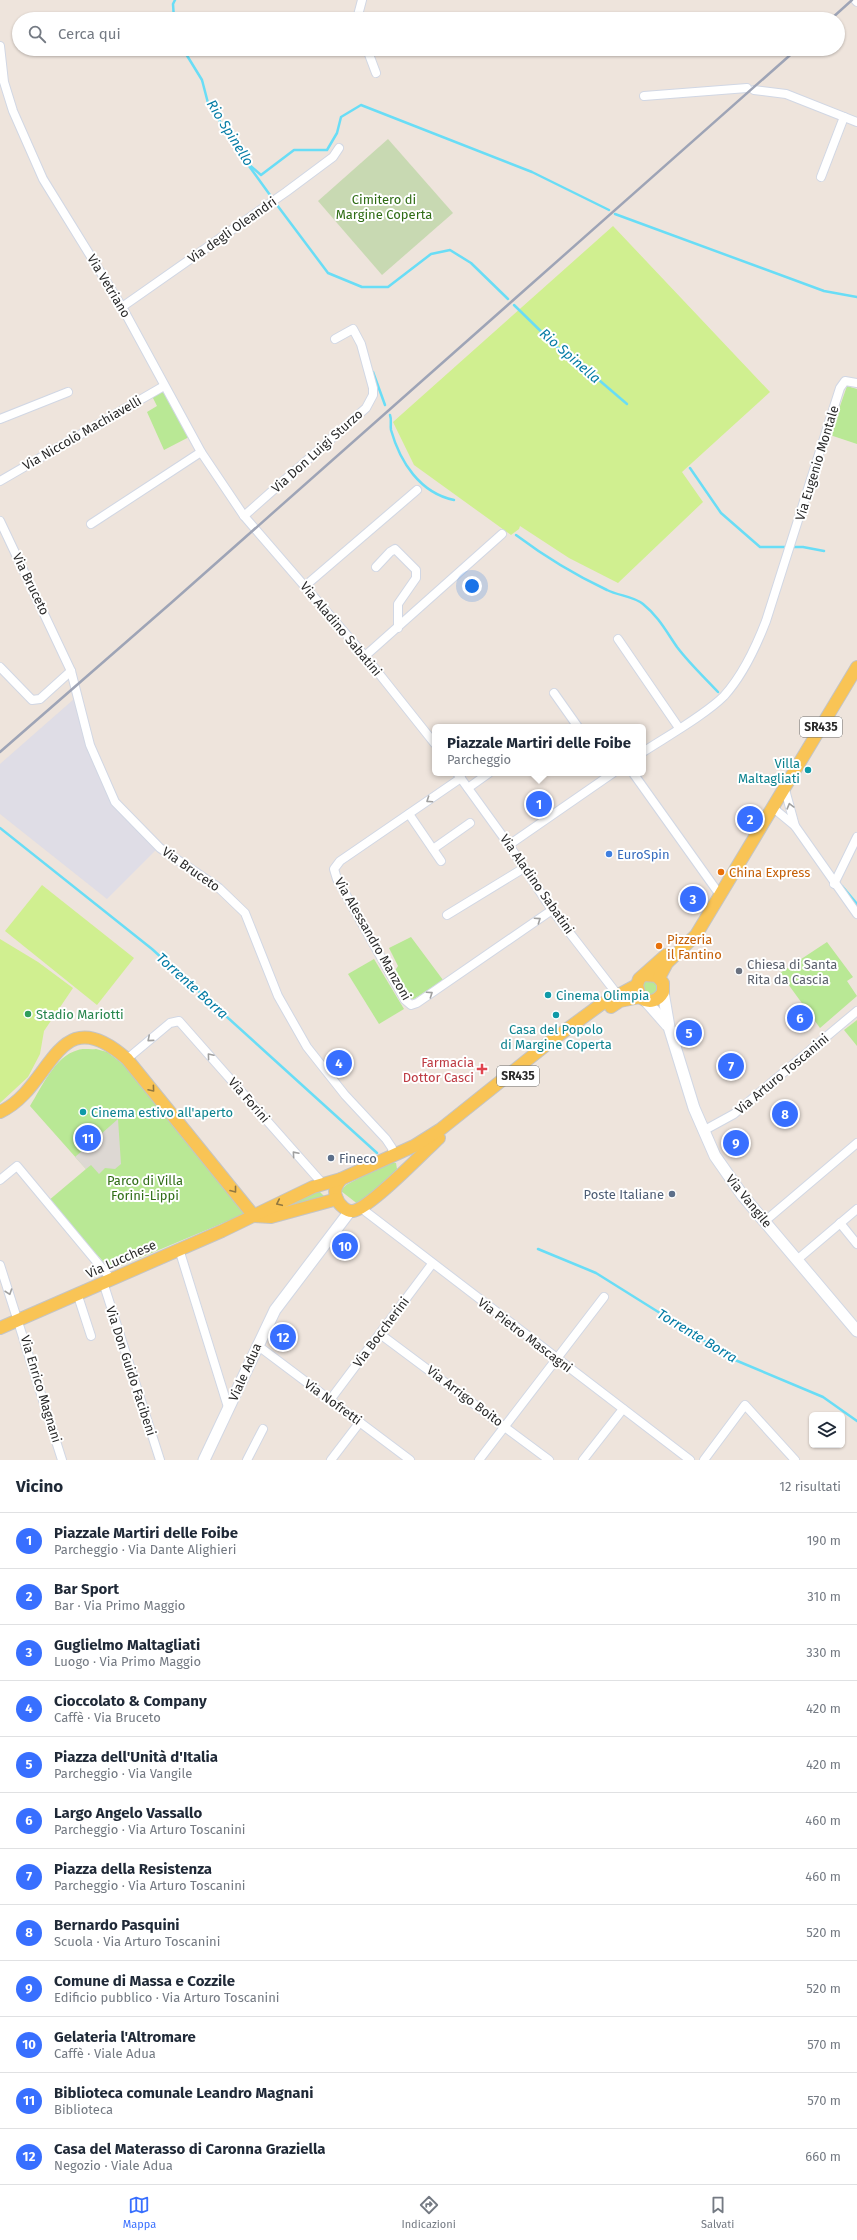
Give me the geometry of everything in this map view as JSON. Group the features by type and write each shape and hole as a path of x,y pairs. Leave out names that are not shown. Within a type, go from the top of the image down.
{"main road":[{"name":"SR435","path":"395,1154 424,1141 441,1129 551,1041 617,994 640,980 691,931 701,926 857,667"},
{"path":"659,978 667,962 694,938 701,926"},
{"path":"642,999 640,980 654,975 663,983 663,992"},
{"name":"SR435","path":"405,1170 456,1122 567,1038 620,1001 642,999 655,1000 663,992"},
{"path":"0,1112 29,1092 56,1052 69,1042 84,1038 99,1039 114,1048 127,1059 254,1216 271,1217 336,1199"},
{"path":"395,1154 405,1165 405,1170 356,1209 342,1206 336,1199 336,1187 341,1179 395,1154"},
{"name":"Via Lucchese","path":"0,1328 254,1216 322,1183 331,1183 341,1179"}],"street":[{"path":"359,12 362,0"},
{"name":"Via Vetriano","path":"0,46 4,82 25,142 43,179 122,307 201,452 244,516"},
{"path":"370,56 376,73"},
{"path":"644,96 751,89 786,94 857,122"},
{"path":"821,177 844,118"},
{"name":"Via degli Oleandri","path":"122,307 286,192 333,157 339,148"},
{"name":"Via Don Luigi Sturzo","path":"244,516 366,408 373,395 373,388 361,344 353,329 335,338"},
{"name":"Via Eugenio Montale","path":"646,750 723,697 746,664 766,621 787,559 840,388 844,381 857,383"},
{"name":"Via Niccolò Machiavelli","path":"0,481 164,386"},
{"path":"0,420 68,392"},
{"path":"91,524 201,452"},
{"path":"305,586 418,490"},
{"name":"Via Aladino Sabatini","path":"244,516 365,656 432,740"},
{"name":"Via Bruceto","path":"0,521 71,671 90,745 115,802 160,848 219,888 245,913 278,996 307,1046 345,1095 386,1139 395,1154"},
{"path":"365,656 502,534"},
{"path":"376,567 390,552 395,549 416,570 416,578 398,604 398,628"},
{"path":"618,639 679,728"},
{"path":"0,666 32,700 40,699 71,671"},
{"path":"554,693 576,724"},
{"name":"Via Aladino Sabatini","path":"459,776 509,845 552,910 617,994"},
{"name":"Via Alessandro Manzoni","path":"459,776 409,814 340,861 335,866 334,872 408,1004 417,1003 552,910"},
{"path":"468,788 485,776"},
{"path":"509,845 608,776"},
{"path":"635,776 720,895"},
{"path":"784,786 795,826"},
{"path":"772,807 795,826 834,884 857,914"},
{"path":"409,814 441,861"},
{"path":"433,849 470,823"},
{"path":"834,884 857,839"},
{"path":"447,915 524,868"},
{"name":"Via Vangile","path":"663,992 669,1027 703,1131 721,1167 743,1196 798,1259 857,1331"},
{"path":"642,999 669,1027"},
{"name":"Via Arturo Toscanini","path":"703,1131 734,1114 857,1011"},
{"name":"Via Forini","path":"127,1059 174,1020 180,1021 322,1183"},
{"path":"765,1221 857,1143"},
{"path":"0,1180 17,1166 107,1281"},
{"name":"Via Pietro Mascagni","path":"356,1209 432,1264 690,1460"},
{"name":"Viale Adua","path":"204,1460 257,1345 281,1300 356,1209"},
{"path":"798,1259 857,1209"},
{"path":"840,1223 857,1244"},
{"path":"179,1249 228,1407"},
{"name":"Via Boccherini","path":"330,1400 432,1264"},
{"name":"Via Enrico Magnani","path":"0,1265 19,1319 62,1460"},
{"name":"Via Don Guido Facibeni","path":"107,1281 160,1460"},
{"path":"77,1293 92,1336"},
{"path":"479,1460 604,1297"},
{"name":"Via Arrigo Boito","path":"380,1334 549,1460"},
{"name":"Via Nofretti","path":"257,1345 360,1422 406,1459"},
{"path":"704,1460 745,1405 795,1460"},
{"path":"583,1460 623,1409"},
{"path":"331,1460 360,1422"},
{"path":"247,1460 263,1429"}],"shaded area":[{"path":"74,699 85,741 104,783 156,850 107,899 0,814 0,764"},
{"path":"118,1119 121,1164 115,1169 105,1168 99,1174 91,1165 86,1169 75,1157"}],"green space":[{"name":"Cimitero di Margine Coperta","path":"388,139 453,213 382,275 318,201"},
{"path":"613,226 770,392 682,472 703,502 618,583 569,558 520,526 519,529 511,535 414,465 393,422"},
{"path":"847,386 857,389 857,444 830,435"},
{"path":"162,392 167,395 191,436 164,450 147,412 157,406 152,396"},
{"path":"42,885 134,958 97,1005 5,931"},
{"path":"411,937 443,980 414,999 409,998 394,972 398,966 389,948"},
{"name":"Stadio Mariotti","path":"0,939 38,962 73,988 44,1031 40,1054 28,1077 0,1103"},
{"path":"827,942 853,977 847,981 857,996 820,1028 780,973"},
{"path":"374,959 404,1009 379,1024 348,974"},
{"path":"650,980 657,985 658,988 653,995 650,996 643,991 642,988 647,981"},
{"path":"857,1020 857,1046 844,1030"},
{"name":"Parco di Villa Forini-Lippi","path":"80,1049 96,1049 107,1052 124,1065 247,1213 111,1270 48,1201 86,1169 30,1106 50,1073 62,1059 70,1053"},
{"path":"390,1162 396,1163 397,1169 359,1205 341,1191 346,1185"},
{"path":"317,1189 326,1198 271,1212"}],"waterway":[{"name":"Rio Spinello","path":"174,12 173,4 175,0"},
{"name":"Rio Spinello","path":"187,56 202,80 208,103 246,162"},
{"path":"246,162 261,175 294,150 327,150 337,133 341,117 361,105 532,172 609,210"},
{"name":"Rio Spinello","path":"249,166 270,195"},
{"name":"Rio Spinella","path":"277,205 328,273 362,287 388,287 431,254 450,250 471,263 508,299"},
{"path":"615,214 824,291 857,297"},
{"name":"Rio Spinella","path":"514,305 557,347 565,351 627,404"},
{"path":"373,372 385,405"},
{"path":"390,415 391,430 395,442 413,474 431,491 454,500"},
{"name":"Rio Spinella","path":"690,468 721,513 760,547 803,547 824,551"},
{"path":"516,535 549,558 583,578 612,592 635,599 643,604 657,619 686,659 718,692"},
{"name":"Torrente Borra","path":"0,828 152,949 377,1153"},
{"path":"842,886 857,904"},
{"name":"Torrente Borra","path":"538,1249 596,1273 735,1360 823,1397 857,1421"}],"railway":[{"path":"839,12 852,0"},
{"path":"0,752 171,603 789,56"}],"place":[{"name":"Villa Maltagliati","path":"808,770"},
{"name":"Piazzale Martiri delle Foibe","path":"539,804"},
{"name":"Bar Sport","path":"750,819"},
{"name":"EuroSpin","path":"609,854"},
{"name":"China Express","path":"721,872"},
{"name":"Guglielmo Maltagliati","path":"693,899"},
{"name":"Pizzeria il Fantino","path":"659,946"},
{"name":"Chiesa di Santa Rita da Cascia","path":"739,971"},
{"name":"Cinema Olimpia","path":"548,995"},
{"name":"Stadio Mariotti","path":"28,1014"},
{"name":"Casa del Popolo di Margine Coperta","path":"556,1015"},
{"name":"Largo Angelo Vassallo","path":"800,1018"},
{"name":"Piazza dell'Unità d'Italia","path":"689,1033"},
{"name":"Cioccolato & Company","path":"339,1063"},
{"name":"Piazza della Resistenza","path":"731,1066"},
{"name":"Farmacia Dottor Casci","path":"482,1069"},
{"name":"Cinema estivo all'aperto","path":"83,1112"},
{"name":"Bernardo Pasquini","path":"785,1114"},
{"name":"Biblioteca comunale Leandro Magnani","path":"88,1138"},
{"name":"Comune di Massa e Cozzile","path":"736,1143"},
{"name":"Fineco","path":"331,1158"},
{"name":"Poste Italiane","path":"672,1194"},
{"name":"Gelateria l'Altromare","path":"345,1246"},
{"name":"Casa del Materasso di Caronna Graziella","path":"283,1337"}]}
